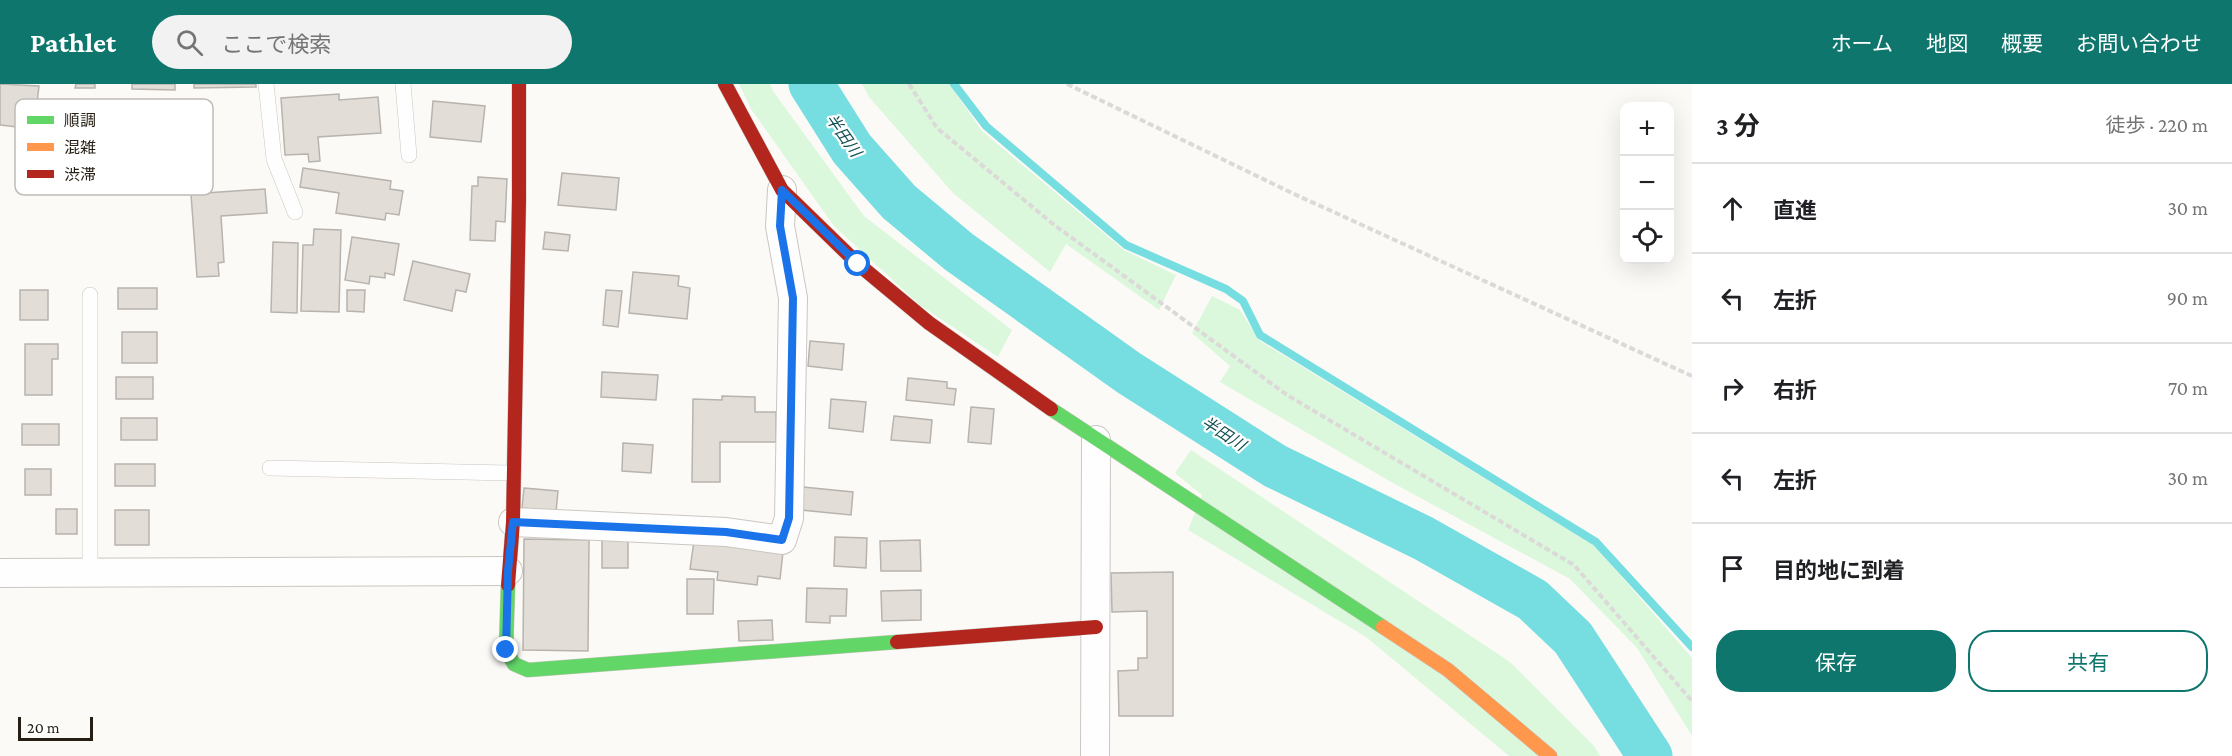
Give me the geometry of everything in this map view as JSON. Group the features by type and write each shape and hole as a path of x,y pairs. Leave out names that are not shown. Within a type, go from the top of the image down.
{"street":[{"path":"519,84 513,522 508,571 506,650 510,661 517,668 1095,627"},
{"path":"725,84 782,190 858,264 929,322 1096,440 1448,670 1550,756"},
{"path":"513,522 726,532 782,540 789,518 793,298 780,226 782,190"},
{"path":"1095,756 1096,440"},
{"path":"0,573 508,571"}],"lane":[{"path":"266,84 274,159 295,212"},
{"path":"403,84 409,155"},
{"path":"90,294 90,572"},
{"path":"270,468 514,473"}],"path":[{"path":"909,84 937,128 1053,224 1287,396 1574,565 1692,700"},
{"path":"1067,84 1292,193 1692,376"}],"green space":[{"path":"739,84 770,84 864,216 1012,330 998,357 921,306 834,226 751,109"},
{"path":"862,84 958,84 955,92 982,131 1124,250 1176,275 1159,310 1066,244 1050,272 953,193 869,97"},
{"path":"1212,296 1240,310 1260,341 1595,546 1692,658 1692,736 1637,648 1570,579 1391,482 1220,382 1230,366 1192,333"},
{"path":"1191,450 1510,662 1595,747 1600,756 1509,756 1366,637 1188,530 1202,495 1175,473"}],"building":[{"path":"0,84 39,86 37,99 15,99 15,127 0,125"},
{"path":"76,84 95,84 95,88 75,88"},
{"path":"132,84 175,84 175,90 132,89"},
{"path":"194,84 256,84 256,87 194,88"},
{"path":"339,94 339,100 378,97 381,133 318,137 320,161 309,162 308,154 285,155 281,98"},
{"path":"433,101 485,106 481,142 430,137"},
{"path":"303,168 391,181 390,189 403,191 399,215 386,213 385,220 336,213 339,193 300,187"},
{"path":"562,173 619,178 616,210 558,205"},
{"path":"478,177 507,179 505,222 496,221 495,241 470,240 472,186 478,186"},
{"path":"265,189 267,213 221,216 224,262 218,263 219,276 197,277 191,195 213,195 213,193"},
{"path":"314,229 341,230 339,312 301,311 303,245 313,245"},
{"path":"545,232 570,235 568,251 543,249"},
{"path":"352,237 399,244 394,275 385,273 385,278 370,276 369,284 345,280"},
{"path":"273,242 298,243 297,313 271,312"},
{"path":"413,261 470,274 466,292 456,290 452,311 404,300"},
{"path":"633,272 679,276 678,286 690,288 687,319 629,313"},
{"path":"118,288 157,288 157,309 118,309"},
{"path":"20,290 48,290 48,320 20,320"},
{"path":"347,290 365,290 364,312 347,311"},
{"path":"606,290 622,291 618,327 603,325"},
{"path":"122,332 157,332 157,363 122,363"},
{"path":"810,341 844,344 842,370 808,366"},
{"path":"25,344 58,344 58,359 52,359 52,395 25,395"},
{"path":"602,372 658,375 656,400 601,397"},
{"path":"116,377 153,377 153,399 116,399"},
{"path":"908,378 947,382 947,388 956,389 954,405 906,400"},
{"path":"722,396 755,397 755,412 776,412 776,442 720,442 720,482 692,482 693,399 722,400"},
{"path":"831,399 866,402 863,432 829,428"},
{"path":"971,407 994,409 991,444 968,442"},
{"path":"894,416 932,420 930,443 891,440"},
{"path":"121,418 157,418 157,440 121,440"},
{"path":"22,424 59,424 59,445 22,445"},
{"path":"623,443 653,445 651,473 622,471"},
{"path":"115,464 155,464 155,486 115,486"},
{"path":"25,469 51,469 51,495 25,495"},
{"path":"803,487 853,492 851,515 801,510"},
{"path":"524,488 558,491 556,512 522,508"},
{"path":"56,509 77,509 77,534 56,534"},
{"path":"115,510 149,510 149,545 115,545"},
{"path":"835,537 867,538 866,568 834,566"},
{"path":"524,539 589,540 588,651 523,650"},
{"path":"602,540 628,540 628,568 602,568"},
{"path":"920,540 921,571 881,571 880,541"},
{"path":"694,541 783,552 780,579 758,576 757,585 717,580 718,572 690,569"},
{"path":"1173,572 1173,716 1119,716 1118,671 1138,670 1138,658 1147,658 1147,611 1112,612 1111,573"},
{"path":"687,579 714,579 713,614 687,614"},
{"path":"807,588 847,589 846,616 830,616 830,623 806,622"},
{"path":"921,590 921,620 882,621 881,591"},
{"path":"772,620 773,640 739,641 738,621"}],"waterway":[{"name":"半田川","path":"811,84 852,149 899,202 959,252 1129,373 1275,466 1423,538 1533,600 1573,638 1650,756"},
{"path":"954,84 986,126 1126,245 1226,289 1243,301 1260,335 1596,542 1692,647"}],"traffic: fast":[{"path":"1051,409 1383,627"},
{"path":"508,585 506,650 514,664 528,670 897,642"}],"traffic: slow":[{"path":"1383,627 1448,670 1550,756"}],"traffic: jam":[{"path":"508,585 513,522 519,84"},
{"path":"725,84 782,190 858,264 929,323 1051,409"},
{"path":"897,642 1096,627"}],"route":[{"path":"506,650 508,571 513,522 726,532 782,540 789,518 793,298 780,226 782,190 858,264"}]}
